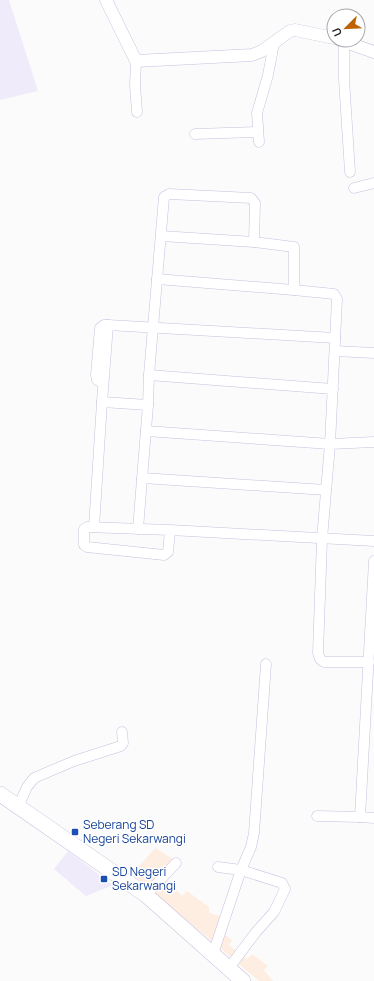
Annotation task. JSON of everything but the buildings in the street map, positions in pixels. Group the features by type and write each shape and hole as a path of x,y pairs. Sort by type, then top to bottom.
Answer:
{"main road":[{"path":"1,796 18,806 146,895 243,981"}],"street":[{"path":"106,0 136,61 135,85 137,112"},
{"path":"136,61 240,56 262,51 290,31 295,30 326,37"},
{"path":"195,134 258,137 257,113 268,75 274,43"},
{"path":"340,48 344,80 350,172"},
{"path":"362,48 374,52"},
{"path":"354,188 374,183"},
{"path":"138,529 148,405 148,375 164,197 167,195 252,198 255,204 254,242"},
{"path":"161,236 254,242 294,248 294,290"},
{"path":"157,280 334,294 337,299 330,444 322,538 318,653 320,659 324,662 369,662"},
{"path":"94,527 103,383 97,380 96,375 100,328 104,325 108,325 335,338"},
{"path":"335,351 374,353"},
{"path":"148,375 333,389"},
{"path":"102,402 148,405"},
{"path":"146,431 330,444 374,442"},
{"path":"142,478 326,490"},
{"path":"170,530 168,552 164,554 87,547 84,545 84,529 87,527 170,530 374,541"},
{"path":"360,817 374,561"},
{"path":"213,954 241,870 251,847 254,833 266,664"},
{"path":"18,806 27,787 34,778 74,761 121,746 123,743 122,732"},
{"path":"317,816 374,818"},
{"path":"146,895 176,862"},
{"path":"218,867 241,870 276,880 284,885 285,889 274,912 256,932 229,968"}],"shaded area":[{"path":"0,0 9,0 38,91 0,100"},
{"path":"155,848 176,861 162,875 182,896 187,891 209,907 209,913 223,917 220,930 232,940 229,945 247,959 252,954 268,966 264,970 273,981 259,981 132,874"},
{"path":"68,851 113,885 86,896 54,869"}],"place":[{"name":"Seberang SD Negeri Sekarwangi","path":"75,832"},
{"name":"SD Negeri Sekarwangi","path":"104,879"}]}
